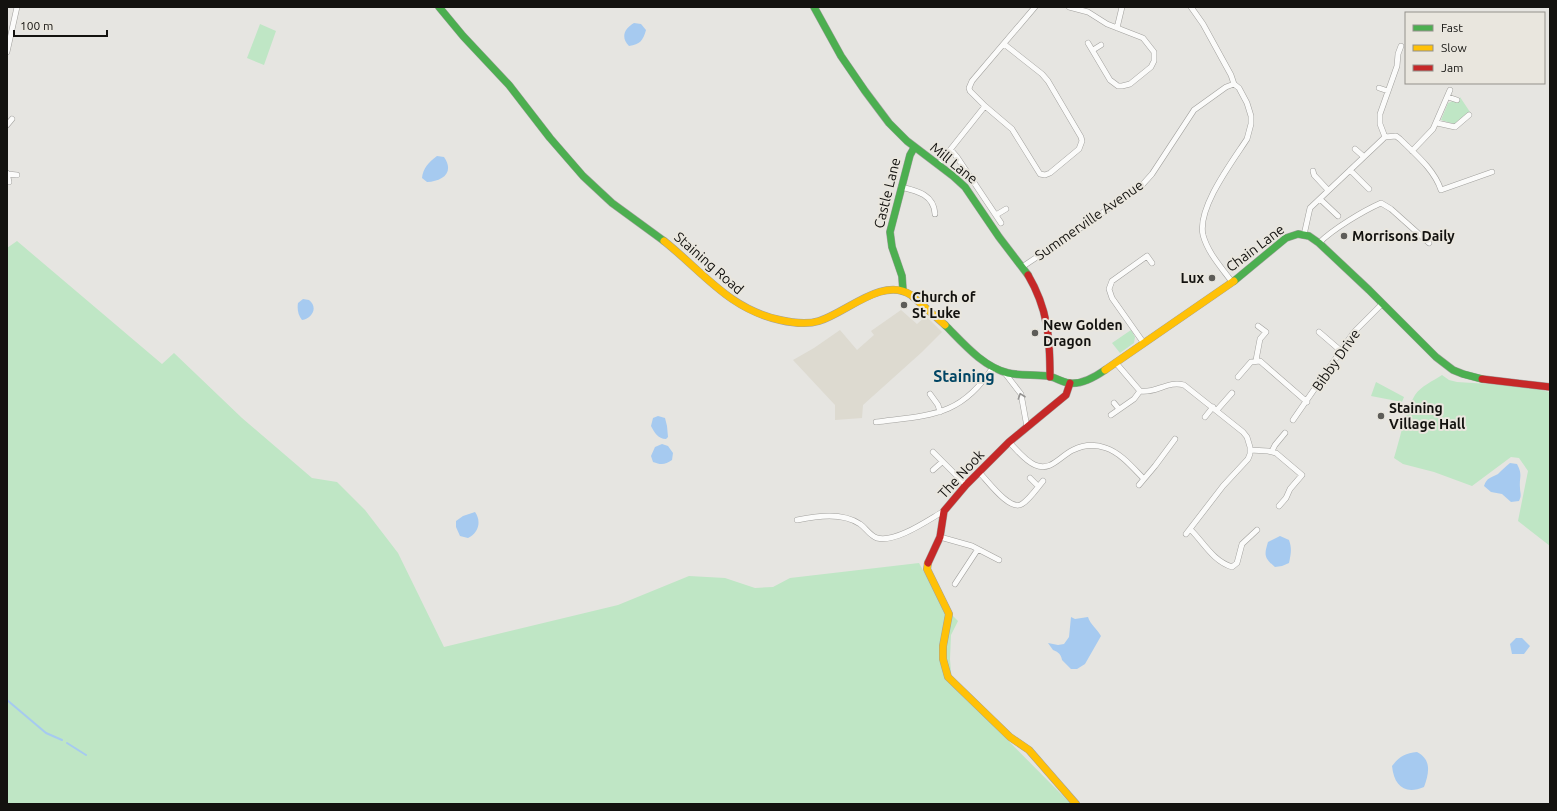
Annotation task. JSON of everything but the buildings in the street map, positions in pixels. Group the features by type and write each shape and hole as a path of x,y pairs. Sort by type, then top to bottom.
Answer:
{"street":[{"path":"7,52 8,39 17,7"},
{"name":"Staining Road","path":"439,7 464,37 506,81 550,138 596,189 667,243 721,293 738,305 754,313 777,320 790,323 809,323 818,322 840,314 874,294 892,290 903,291"},
{"name":"Mill Lane","path":"814,7 832,42 855,78 893,128 914,148 959,181 973,196 996,234 1022,267 1037,290 1047,319 1050,334 1050,377"},
{"path":"1004,44 1042,74 1048,81 1081,137 1082,145 1079,149 1050,173 1045,175 1040,174 1012,129 970,92 970,85 1004,44 1035,7"},
{"path":"1069,7 1088,12 1117,28 1140,36 1146,40 1154,55 1154,61 1151,67 1130,84 1126,86 1118,86 1110,80 1088,43"},
{"path":"1117,28 1122,7"},
{"path":"1191,7 1203,24 1231,75 1234,84 1239,88 1249,108 1250,131 1247,139 1208,201 1203,215 1202,228 1208,248 1232,282"},
{"path":"1093,50 1101,45"},
{"path":"1385,137 1380,119 1397,66 1398,54 1401,46"},
{"name":"Summerville Avenue","path":"1022,267 1142,184 1152,174 1194,110 1226,87 1234,84"},
{"path":"1379,88 1388,91"},
{"path":"1412,151 1428,136 1437,123 1450,90"},
{"path":"1448,97 1457,100"},
{"path":"938,165 985,106"},
{"path":"1437,123 1455,127 1469,115"},
{"path":"7,125 12,119"},
{"path":"1304,235 1310,208 1363,156 1385,137 1396,136 1400,139 1435,176 1441,190"},
{"name":"Castle Lane","path":"903,291 903,281 890,238 890,226 910,155 914,148"},
{"path":"1355,149 1363,156"},
{"path":"950,150 957,156 1001,223"},
{"path":"1350,170 1369,189"},
{"path":"1313,171 1314,175 1328,190"},
{"path":"1435,192 1492,172"},
{"path":"8,182 8,174 16,175"},
{"path":"901,187 918,191 926,195 934,205 935,214"},
{"path":"1320,199 1338,216"},
{"path":"1319,243 1327,236 1381,203 1397,214 1429,243"},
{"path":"996,215 1006,209"},
{"name":"Chain Lane","path":"1070,383 1083,382 1090,379 1116,363 1232,282 1286,238 1294,234 1304,235 1319,243 1382,303 1402,326 1441,362 1456,371 1469,375 1526,382 1550,387"},
{"path":"1144,342 1112,298 1109,289 1112,281 1147,256 1152,263"},
{"path":"903,291 922,303 966,347 993,366 1004,371 1050,377 1070,383"},
{"name":"Bibby Drive","path":"1293,420 1362,323 1382,303"},
{"path":"1256,360 1260,339 1266,332 1258,326"},
{"path":"1319,332 1341,351"},
{"path":"1238,377 1249,364 1256,360 1262,362 1306,402"},
{"path":"1116,363 1140,391 1149,391 1169,384 1179,383 1189,387 1243,432 1247,438 1250,450 1246,463 1223,486 1191,530 1186,534"},
{"path":"876,422 940,412 956,406 968,398 983,382 993,366"},
{"path":"1004,371 1021,394 1027,427"},
{"name":"The Nook","path":"1070,383 1069,390 1066,395 1010,442 966,485 944,511 940,537 929,559 927,569 949,614 942,646 943,659 948,677 1010,737 1029,750 1076,804"},
{"path":"1111,415 1134,399 1140,391"},
{"path":"1205,417 1232,393"},
{"path":"930,394 938,405 940,412"},
{"path":"1114,403 1118,409"},
{"path":"1272,451 1285,433"},
{"path":"1139,485 1175,440"},
{"path":"1010,442 1028,460 1035,465 1041,466 1055,464 1066,454 1078,448 1090,445 1102,447 1116,453 1144,478"},
{"path":"1250,450 1272,451 1279,455 1302,475 1290,489 1286,498 1279,506"},
{"path":"933,452 966,485"},
{"path":"933,470 942,462"},
{"path":"979,472 1008,503 1015,506 1021,505 1043,481"},
{"path":"1030,478 1038,486"},
{"path":"797,520 822,516 845,518 857,522 873,536 883,538 908,532 944,511"},
{"path":"1191,530 1218,560 1225,565 1232,567 1237,563 1242,544 1257,530"},
{"path":"940,537 967,544 999,560"},
{"path":"955,584 978,549"}],"shaded area":[{"path":"901,310 917,324 926,316 942,332 863,405 862,418 835,420 835,405 793,360 840,330 857,350 874,335 871,331"}],"green space":[{"path":"260,24 276,31 264,65 247,58"},
{"path":"1460,97 1470,112 1454,124 1441,120 1448,103 1453,101 1458,103"},
{"path":"17,241 162,364 174,353 242,418 312,478 337,482 365,510 398,553 444,647 618,605 689,576 725,578 755,588 773,587 790,578 919,563 942,605 958,621 951,635 950,659 952,684 1071,804 7,804 7,248"},
{"path":"1131,330 1135,337 1134,343 1120,353 1112,343"},
{"path":"1442,375 1449,380 1457,382 1521,386 1550,392 1550,546 1518,521 1528,471 1519,458 1511,457 1472,486 1434,472 1403,464 1394,458 1411,402 1415,395 1424,386"},
{"path":"1376,382 1404,397 1402,402 1371,396"}],"water":[{"path":"634,23 641,24 646,30 644,37 640,41 629,46 626,43 624,36 628,27"},
{"path":"437,156 444,157 448,168 447,172 438,180 427,182 422,178 425,168"},
{"path":"303,299 309,300 314,309 309,317 302,320 298,310 298,303"},
{"path":"658,416 665,418 668,437 666,439 663,439 655,433 651,426 653,418"},
{"path":"662,444 668,446 673,453 672,460 667,463 658,464 653,462 651,456 655,447"},
{"path":"1510,463 1517,464 1520,471 1521,496 1519,501 1511,502 1502,494 1491,492 1484,486 1488,479 1498,474"},
{"path":"475,512 478,520 478,527 468,538 460,536 456,527 456,521 463,516"},
{"path":"1280,536 1289,540 1291,548 1290,557 1289,563 1275,567 1267,559 1266,550 1268,542"},
{"path":"1071,617 1075,619 1088,617 1101,636 1085,664 1077,669 1071,669 1048,643 1058,645 1064,644 1069,637"},
{"path":"1516,638 1522,638 1530,646 1524,654 1512,654 1510,644"},
{"path":"1417,752 1422,755 1427,763 1428,772 1426,782 1424,787 1411,790 1406,789 1398,784 1393,773 1392,766 1403,756 1409,753"}],"waterway":[{"path":"7,700 46,733 62,740"},
{"path":"67,743 86,755"}],"traffic: fast":[{"path":"439,7 463,36 509,85 550,138 583,176 612,203 664,241"},
{"path":"814,7 841,56 889,123 907,141 965,187 999,237 1028,275"},
{"path":"903,291 902,276 892,247 890,232 910,155 914,148"},
{"path":"1234,281 1286,238 1298,234 1309,236 1319,243 1369,290 1436,357 1453,370 1482,379"},
{"path":"945,325 974,354 990,366 1008,373 1048,376 1066,382 1079,383 1088,380 1105,370"}],"traffic: slow":[{"path":"664,241 704,277 731,298 762,315 795,323 814,322 830,317 877,293 889,290 900,290 911,295 945,325"},
{"path":"1105,370 1234,281"},
{"path":"928,563 927,569 949,614 943,646 943,659 948,677 1010,737 1029,750 1076,804"}],"traffic: jam":[{"path":"1028,275 1035,288 1044,312 1048,337 1050,377"},
{"path":"1482,379 1550,387"},
{"path":"928,563 940,537 944,511 966,485 1009,442 1066,395 1070,383"}],"place":[{"name":"Morrisons Daily","path":"1344,236"},
{"name":"Lux","path":"1212,278"},
{"name":"Church of St Luke","path":"904,305"},
{"name":"New Golden Dragon","path":"1035,333"},
{"name":"Staining Village Hall","path":"1381,416"}],"district":[{"name":"Staining","path":"964,376"}]}
